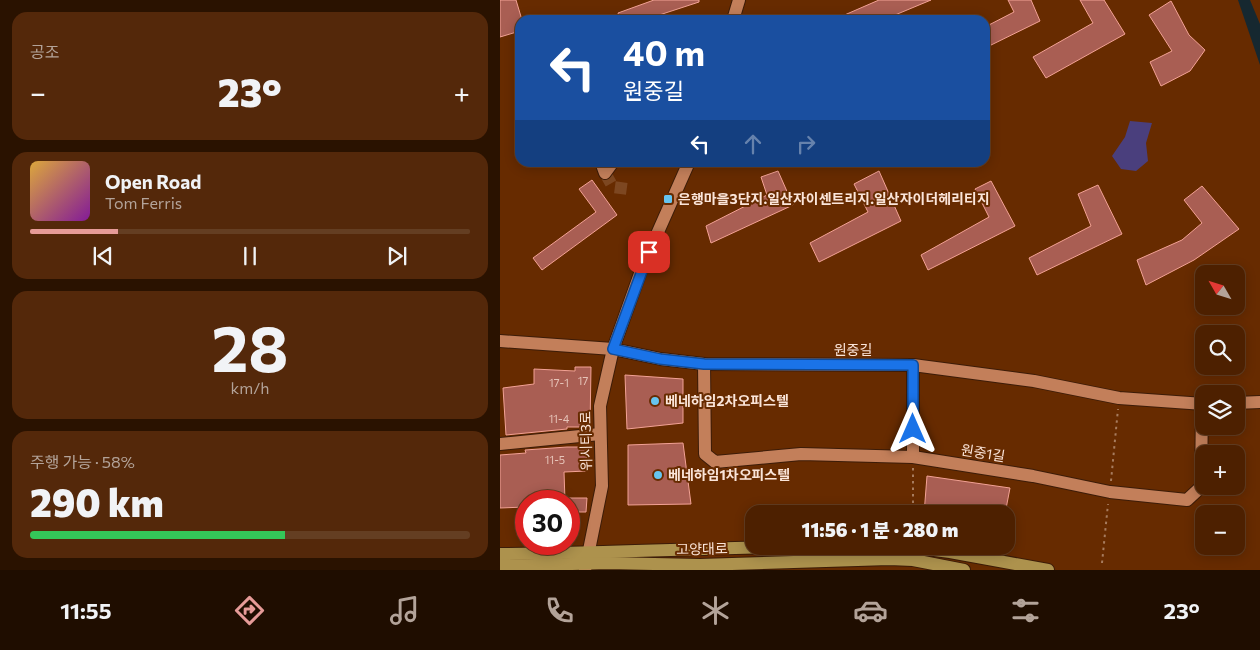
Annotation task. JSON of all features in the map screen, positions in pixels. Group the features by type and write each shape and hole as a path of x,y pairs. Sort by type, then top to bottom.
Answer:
{"main road":[{"name":"고양대로","path":"500,566 586,562 691,548 745,547"},
{"name":"고양대로","path":"500,554 586,562 700,565 913,560 964,570"},
{"path":"966,555 1048,570"}],"street":[{"path":"736,15 740,0"},
{"path":"603,167 605,173 609,167"},
{"name":"위시티3로","path":"586,562 602,486 600,406 613,349 642,268 688,167"},
{"name":"원중길","path":"500,341 613,349 660,359 704,364 913,365 1034,381 1119,398 1195,403"},
{"name":"원중1길","path":"704,364 705,454 715,462 802,454 913,462 1033,476 1110,492 1187,500 1201,487 1202,435"},
{"path":"913,365 913,462"},
{"path":"1245,403 1258,402"},
{"path":"500,444 600,434"}],"path":[{"path":"1110,484 1118,406"},
{"path":"913,462 913,505"},
{"path":"1102,563 1109,501"}],"shaded area":[{"path":"1130,121 1152,123 1146,143 1148,161 1136,171 1121,169 1112,156 1125,137"}],"water":[{"path":"1238,0 1250,0 1260,24 1260,65"}],"building":[{"path":"500,0 516,0 520,15 515,15 515,32 500,37"},
{"path":"654,0 699,0 699,2 659,15 619,15 618,13"},
{"path":"879,0 931,0 895,15 844,15"},
{"path":"1008,0 1031,0 1040,21 990,46 990,24 1014,12"},
{"path":"1080,0 1104,0 1125,34 1046,78 1033,57 1093,23"},
{"path":"1171,1 1189,35 1205,50 1190,71 1161,86 1150,62 1172,51 1149,15"},
{"path":"778,171 793,205 711,243 706,226 767,195 761,177"},
{"path":"879,171 901,221 819,262 810,243 868,212 854,184"},
{"path":"592,180 617,215 542,270 533,258 596,212 579,189"},
{"path":"991,181 1015,226 928,270 921,255 989,217 975,189"},
{"path":"1098,185 1122,234 1037,275 1029,258 1091,226 1078,194"},
{"path":"1202,186 1239,229 1194,260 1146,285 1137,260 1182,240 1202,223 1184,200"},
{"path":"575,367 591,367 590,427 567,427 567,429 506,435 503,388 534,384 534,369 575,371"},
{"name":"베네하임2차오피스텔","path":"625,375 683,379 683,423 627,429"},
{"name":"베네하임1차오피스텔","path":"683,443 691,504 628,505 628,445"},
{"path":"586,447 587,471 564,472 565,490 515,490 515,507 500,508 500,455 526,453 525,450"},
{"path":"927,476 1010,488 1007,505 925,505"},
{"path":"580,498 587,498 586,512 580,512"}],"tunnel":[{"path":"605,173 613,187 628,189"}],"place":[{"name":"은행마을3단지.일산자이센트리지.일산자이더헤리티지","path":"668,199"},
{"name":"베네하임2차오피스텔","path":"655,401"},
{"name":"베네하임1차오피스텔","path":"658,475"}],"route":[{"path":"649,252 613,349 660,359 704,364 913,365 913,429"}]}
